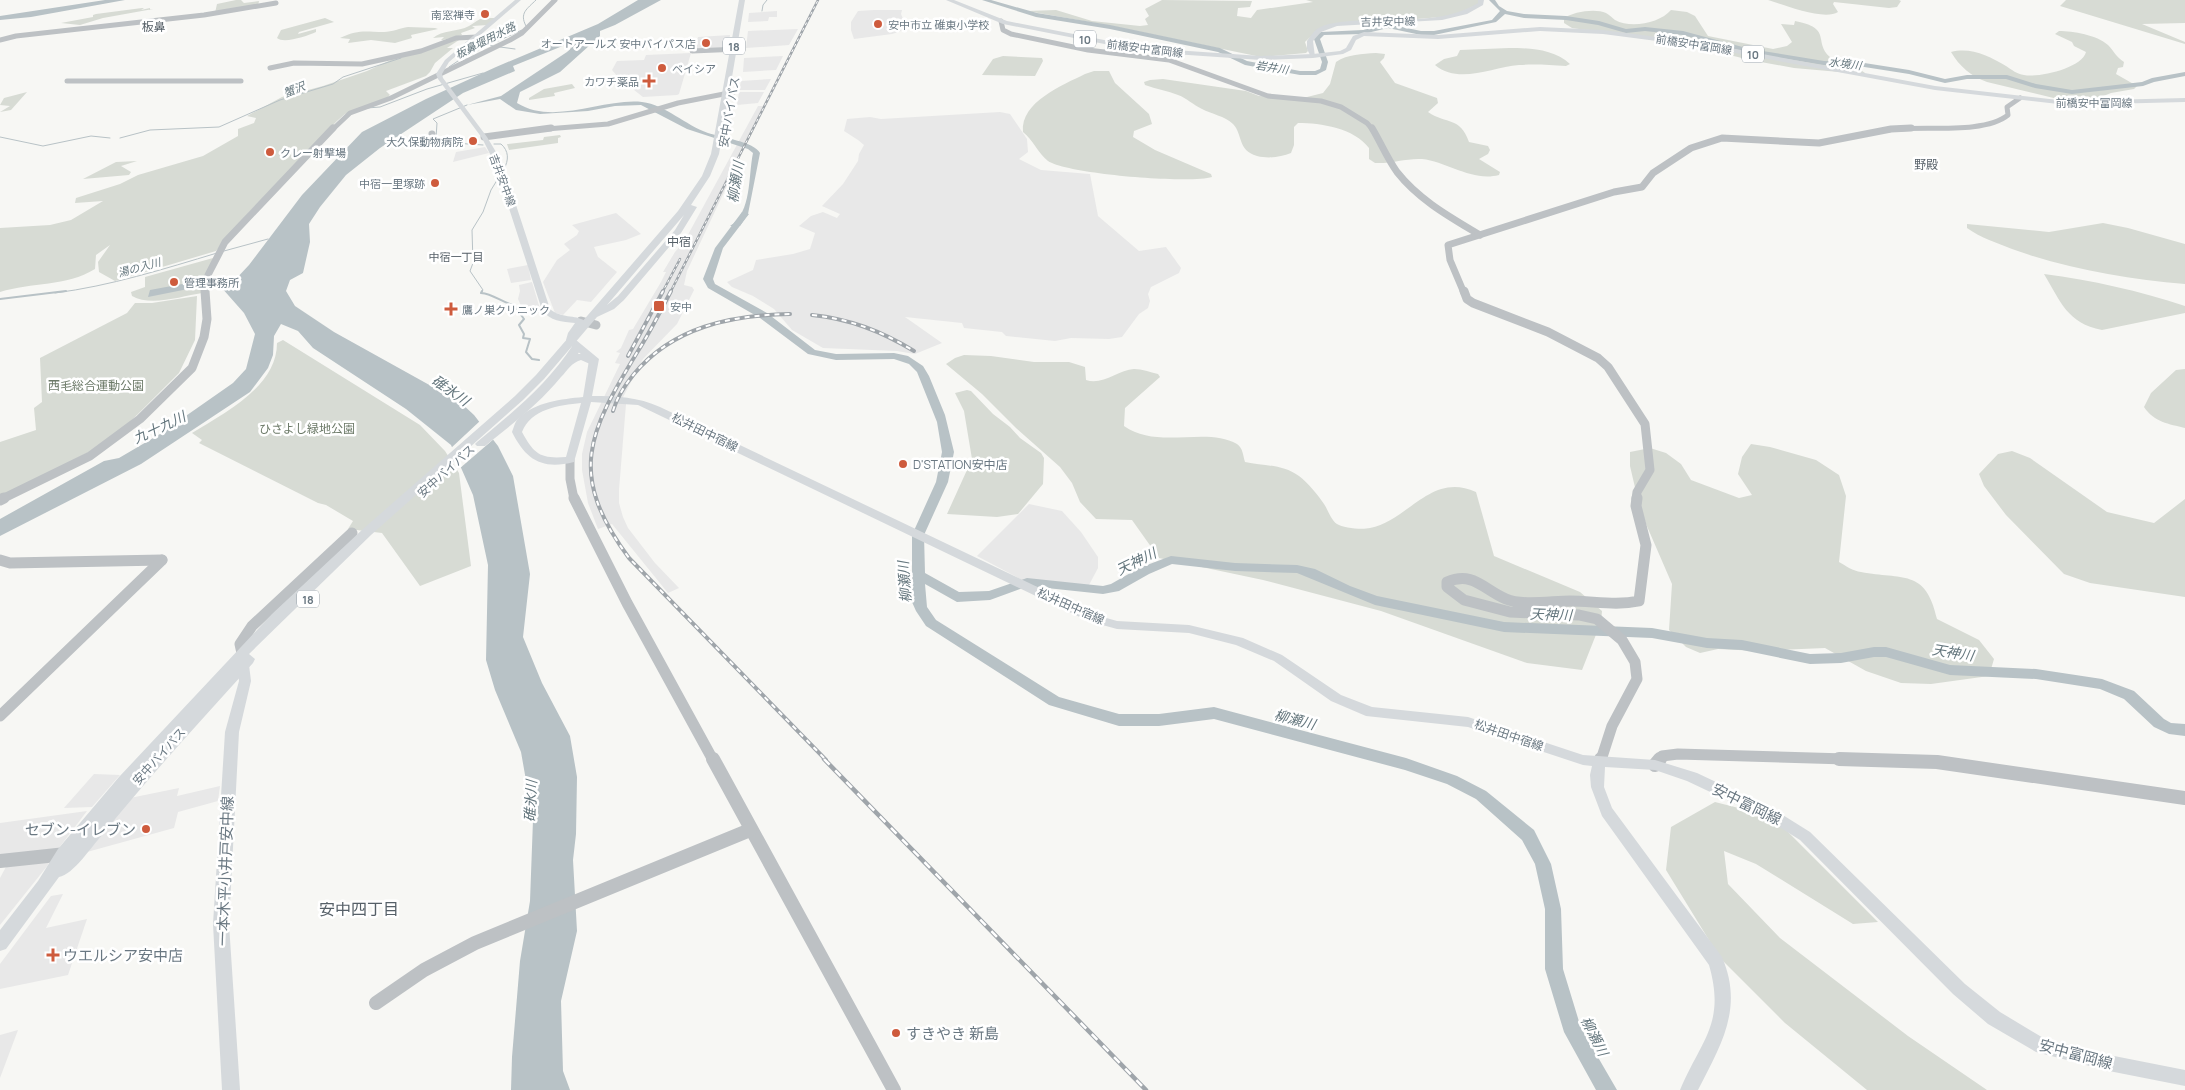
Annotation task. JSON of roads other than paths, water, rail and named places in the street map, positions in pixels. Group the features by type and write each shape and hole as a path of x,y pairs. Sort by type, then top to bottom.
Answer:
{"main road":[{"path":"440,78 447,61 518,0"},
{"name":"安中バイパス","path":"737,49 742,0"},
{"name":"安中バイパス","path":"375,531 498,421 544,377 696,203 716,167 737,49 748,0"},
{"name":"前橋安中富岡線","path":"948,0 1001,21 1129,47 1237,57 1314,56 1346,52 1352,40 1364,34 1451,36 1540,29 1594,32 1680,41 1850,71 1918,86 2020,98 2076,104 2185,100"},
{"name":"吉井安中線","path":"1314,56 1310,45 1312,37 1323,28 1348,22 1412,21 1447,17 1475,10 1481,4 1481,0"},
{"name":"吉井安中線","path":"440,78 494,152 546,310 557,318 579,320"},
{"name":"安中バイパス","path":"635,272 696,192 710,168 722,138"},
{"path":"570,460 585,408 594,362 590,355 566,340 565,334 608,291 696,192"},
{"path":"579,320 611,307 627,292 686,222 696,203"},
{"path":"608,291 627,292"},
{"path":"498,421 532,400 569,360 573,346"},
{"path":"498,421 551,355 573,346"},
{"path":"569,360 582,356 594,362"},
{"name":"松井田中宿線","path":"570,460 546,462 537,460 518,435 516,429 522,420 540,408 557,404 604,400 626,400 640,403 709,433 1079,612 1109,623 1182,628 1239,641 1278,658 1336,698 1371,712 1468,722 1568,756 1600,762"},
{"name":"安中バイパス","path":"0,943 70,854 136,782 242,658 287,619 413,491 498,421"},
{"name":"一本木平小井戸安中線","path":"231,1090 223,968 223,866 232,732 245,681 242,658"},
{"path":"1600,762 1596,779 1599,797 1607,812 1716,962 1722,978 1725,996 1720,1029 1689,1090"},
{"name":"安中富岡線","path":"1600,762 1655,765 1692,778 1768,813 1805,836 1959,989 1980,1008 2009,1029 2030,1041 2055,1050 2185,1078"}],"street":[{"path":"0,500 104,448 140,421 185,376 192,368 204,337 207,319 205,293 208,275 219,253 238,226 344,117 440,78 518,36 554,0"},
{"path":"0,40 16,36 204,15 276,3"},
{"path":"1001,21 1003,30 1011,34 1088,50 1169,60 1268,96 1321,101 1341,107 1367,123 1399,174 1428,203 1480,235"},
{"path":"270,68 294,63 368,63 421,51 456,38 477,37"},
{"path":"692,52 737,49"},
{"path":"67,81 241,81"},
{"path":"484,137 528,130 608,124 664,107 730,92"},
{"path":"1600,762 1612,726 1637,679 1635,662 1622,640 1596,619 1579,615 1510,612 1464,600 1447,587 1446,582 1460,577 1468,578 1507,600 1520,602 1572,601 1626,604 1639,601 1646,545 1636,506 1637,492 1650,470 1645,424 1613,374 1598,358 1548,332 1501,315 1467,298 1450,260 1448,245 1614,192 1642,187 1653,173 1699,144 1708,141 1736,137 1819,144 1891,129 1977,126 2002,120 2008,115 2007,107 2020,98"},
{"path":"432,134 434,145"},
{"path":"579,320 596,325"},
{"path":"570,460 570,479 574,500 627,604 894,1090"},
{"path":"242,658 240,644 252,626 352,533"},
{"path":"0,560 10,563 162,560 0,716"},
{"path":"1655,765 1662,756 1678,754 1937,762 2185,798"},
{"path":"376,1002 448,956 750,830"},
{"path":"0,861 70,854"}],"water":[{"name":"碓氷川","path":"638,0 661,0 600,31 600,36 560,72 520,92 517,103 531,109 563,112 611,104 642,102 659,107 708,133 737,140 757,149 760,153 748,214 740,226 730,226 737,220 746,203 753,153 748,149 687,129 641,105 615,106 588,111 540,114 516,110 500,99 467,105 501,96 567,52 580,39 513,66 515,71 463,93 380,148 346,175 309,224 310,242 303,273 290,280 286,291 295,306 334,332 460,402 474,415 498,446 513,476 530,574 523,637 542,683 570,736 577,777 576,834 573,860 577,931 561,1001 563,1071 570,1090 511,1090 520,961 530,901 533,820 521,752 495,690 486,660 488,565 473,495 451,445 406,409 313,348 298,331 281,324 274,336 273,355 268,368 250,392 141,464 0,536 0,519 104,461 119,458 160,434 233,383 246,369 255,334 244,313 221,287 234,281 249,265 302,195 362,132 426,99 598,24"},
{"path":"193,282 193,288 148,297 150,290"}],"waterway":[{"path":"0,18 31,15 122,0"},
{"name":"板鼻堰用水路","path":"526,26 523,18 524,14 536,0"},
{"path":"762,11 763,5 767,0"},
{"name":"岩井川","path":"985,0 1036,15 1110,27 1220,50 1245,63 1300,73 1316,73 1323,70 1325,62 1317,39 1323,33 1363,32 1388,26 1421,33 1434,33 1494,21 1499,17 1500,13 1505,12"},
{"name":"岩井川","path":"1492,0 1497,7 1505,12"},
{"name":"水境川","path":"1505,12 1524,16 1566,18 1599,23 1626,31 1645,29 1683,33 1750,51 1824,63 1858,64 1909,72 1945,81 1967,77 2007,77 2035,86 2072,92 2143,84 2152,80 2185,74"},
{"name":"板鼻堰用水路","path":"488,45 522,30"},
{"name":"板鼻堰用水路","path":"474,43 488,45"},
{"name":"板鼻堰用水路","path":"449,67 467,55 488,45"},
{"name":"板鼻堰用水路","path":"488,45 493,46"},
{"name":"蟹沢","path":"500,47 515,49"},
{"name":"蟹沢","path":"120,138 150,130 219,127 280,100 333,84 343,77 401,58"},
{"path":"367,108 380,107 427,89 483,73"},
{"path":"450,142 436,138 437,123 433,119 467,105"},
{"name":"蟹沢","path":"0,137 43,146 91,136 110,138"},
{"path":"454,143 483,145"},
{"path":"494,144 501,144 507,153 507,162 504,169"},
{"path":"481,293 483,290 470,271 473,263 472,230 483,212 491,190 499,177"},
{"name":"柳瀬川","path":"745,214 719,248 708,279 711,286 763,316 811,352 836,357 883,355 904,358 913,362 924,376 942,422 948,452 942,482 920,529 917,541 919,602 922,611 931,623 1054,701 1119,720 1159,720 1214,713 1406,764 1452,780 1481,795 1528,835 1543,864 1553,909 1554,969 1573,1032 1607,1090"},
{"name":"湯の入川","path":"224,251 268,239"},
{"name":"湯の入川","path":"55,293 157,271 217,253"},
{"name":"湯の入川","path":"0,299 66,291"},
{"path":"481,293 514,305 524,319 519,325 524,334 523,338 530,339 526,352 532,359 539,360"},
{"name":"天神川","path":"919,575 957,597 990,595 1027,582 1103,590 1114,588 1144,571 1171,560 1235,567 1297,569 1310,572 1345,589 1375,600 1504,627 1652,633 1707,643 1742,645 1810,659 1841,658 1874,652 1886,652 1950,670 2036,674 2102,684 2129,695 2159,723 2169,728 2185,730"}],"railway":[{"path":"670,293 818,0"},
{"path":"662,293 680,259"},
{"path":"628,356 663,291"},
{"path":"671,291 607,406 597,430 592,454 591,477 597,502 610,528 629,558 826,760"},
{"path":"613,411 627,382 649,358 685,335 725,321 746,317 790,314"},
{"path":"812,315 865,327 914,351"},
{"path":"824,759 1146,1090"}],"place":[{"name":"南窓禅寺","path":"485,14"},
{"name":"安中市立 碓東小学校","path":"878,24"},
{"name":"オートアールズ 安中バイパス店","path":"706,43"},
{"name":"ベイシア","path":"662,68"},
{"name":"カワチ薬品","path":"649,81"},
{"name":"大久保動物病院","path":"473,141"},
{"name":"クレー射撃場","path":"270,152"},
{"name":"中宿一里塚跡","path":"435,183"},
{"name":"管理事務所","path":"174,282"},
{"name":"安中","path":"659,306"},
{"name":"鷹ノ巣クリニック","path":"451,309"},
{"name":"D'STATION安中店","path":"903,464"},
{"name":"セブン-イレブン","path":"146,829"},
{"name":"ウエルシア安中店","path":"53,955"},
{"name":"すきやき 新島","path":"896,1033"}],"district":[{"name":"板鼻","path":"154,26"},
{"name":"野殿","path":"1926,164"},
{"name":"中宿","path":"679,241"},
{"name":"中宿一丁目","path":"456,256"},
{"name":"安中四丁目","path":"359,909"}],"park label":[{"name":"西毛総合運動公園","path":"96,385"},
{"name":"ひさよし緑地公園","path":"307,428"}],"water label":[{"name":"九十九川","path":"159,427"}]}
